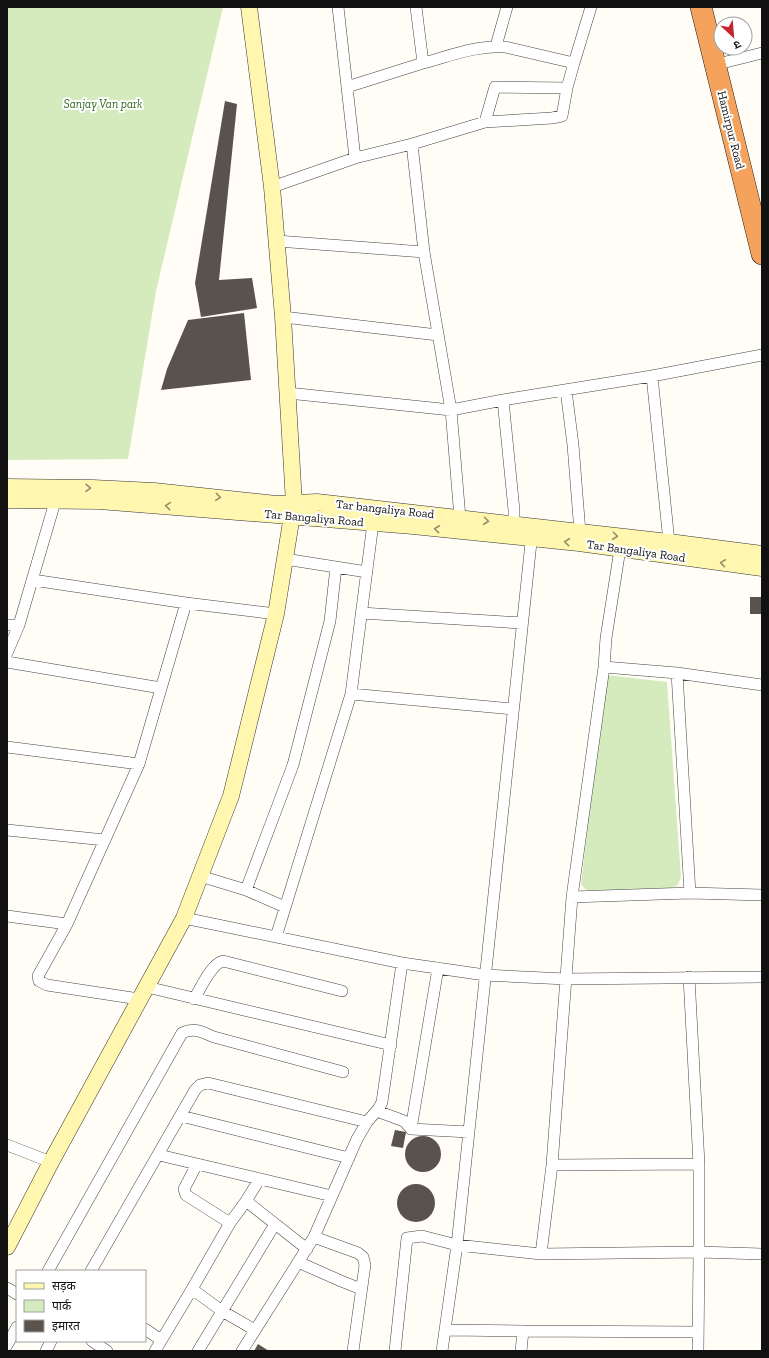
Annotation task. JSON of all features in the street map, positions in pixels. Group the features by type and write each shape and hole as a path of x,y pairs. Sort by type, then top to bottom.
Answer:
{"highway":[{"name":"Hamirpur Road","path":"701,7 762,254"},
{"path":"724,56 762,208"}],"street":[{"path":"7,1247 51,1162 184,918 231,796 276,614 293,510 288,393 272,187 249,7"},
{"path":"338,7 355,158"},
{"path":"416,7 423,63"},
{"path":"496,46 507,7"},
{"path":"272,187 355,158 412,144 485,122 552,118 562,116 567,88 591,7"},
{"path":"347,87 423,63 482,48 496,46 574,63"},
{"path":"485,122 495,87 567,88"},
{"path":"412,144 424,252 451,410 460,518"},
{"path":"277,241 424,252"},
{"path":"283,317 438,335"},
{"path":"288,393 451,410 502,400 652,376 762,355"},
{"path":"652,376 669,542"},
{"path":"566,390 573,446 580,532"},
{"path":"502,400 514,531"},
{"path":"7,487 57,494 19,625 7,653"},
{"name":"Tar Bangaliya Road","path":"7,500 57,494 99,501 293,510 373,523 514,531"},
{"name":"Tar bangaliya Road","path":"293,510 317,502 460,518 514,531 532,533 580,532 645,546 669,542 762,554"},
{"path":"276,937 351,694 373,523"},
{"path":"442,1351 457,1245 532,533"},
{"name":"Tar Bangaliya Road","path":"532,533 620,549 645,546 762,568"},
{"path":"541,1254 552,1165 572,897 604,667 606,638 620,549"},
{"path":"285,559 367,572"},
{"path":"246,890 292,765 330,621 336,567"},
{"path":"33,580 186,603 276,614"},
{"path":"186,603 139,764 67,924 38,976 40,981 47,985 194,999 391,1045"},
{"path":"361,613 522,622"},
{"path":"7,625 19,625"},
{"path":"7,662 161,688"},
{"path":"604,667 677,673 762,685"},
{"path":"677,673 690,893"},
{"path":"351,694 513,709"},
{"path":"7,747 139,764"},
{"path":"7,830 105,840"},
{"path":"200,876 246,890 285,907"},
{"path":"572,897 690,893 762,895"},
{"path":"7,916 67,924"},
{"path":"184,918 402,963 485,975 566,979 762,976"},
{"path":"194,999 218,962 223,961 342,991"},
{"path":"242,1351 314,1237 357,1139 367,1122 377,1111 382,1102 402,963"},
{"path":"411,1129 438,968"},
{"path":"689,977 699,1164 698,1351"},
{"path":"49,1270 182,1033 188,1030 194,1030 214,1037 343,1072"},
{"path":"92,1270 195,1090 200,1085 204,1083 367,1122"},
{"path":"377,1111 404,1121 411,1129 468,1132"},
{"path":"181,1116 348,1158"},
{"path":"7,1145 51,1162"},
{"path":"159,1155 259,1180 332,1196"},
{"path":"197,1164 184,1189 186,1195 230,1223"},
{"path":"552,1165 699,1164"},
{"path":"154,1351 230,1223 259,1180"},
{"path":"246,1201 307,1249"},
{"path":"198,1351 275,1224"},
{"path":"395,1351 407,1238 422,1236 457,1245 541,1254 699,1252 762,1254"},
{"path":"314,1237 358,1253 362,1257 365,1264 353,1351"},
{"path":"298,1262 341,1282 361,1289"},
{"path":"7,1288 16,1293"},
{"path":"192,1289 222,1311 255,1330"},
{"path":"7,1345 16,1329"},
{"path":"146,1330 161,1340"},
{"path":"445,1330 698,1332"},
{"path":"521,1351 523,1331"},
{"path":"46,1351 50,1342"},
{"path":"95,1344 107,1351"}],"green space":[{"name":"Sanjay Van park","path":"7,7 223,7 156,291 128,459 7,460"},
{"path":"606,675 667,682 681,878 677,886 671,888 590,891 585,889 581,884"}],"building":[{"path":"225,101 237,104 219,280 252,278 257,308 201,317 195,283"},
{"path":"244,313 251,380 161,390 167,369 188,320"},
{"path":"750,597 762,597 762,614 750,614"},
{"path":"395,1130 406,1132 403,1148 391,1146"},
{"path":"426,1136 436,1141 440,1147 440,1161 436,1167 430,1171 420,1172 410,1167 406,1161 405,1151 410,1141 416,1137"},
{"path":"416,1184 426,1187 432,1193 435,1203 432,1213 426,1219 416,1222 406,1219 400,1213 397,1203 400,1193 406,1187"},
{"path":"258,1344 269,1351 254,1351"}]}
